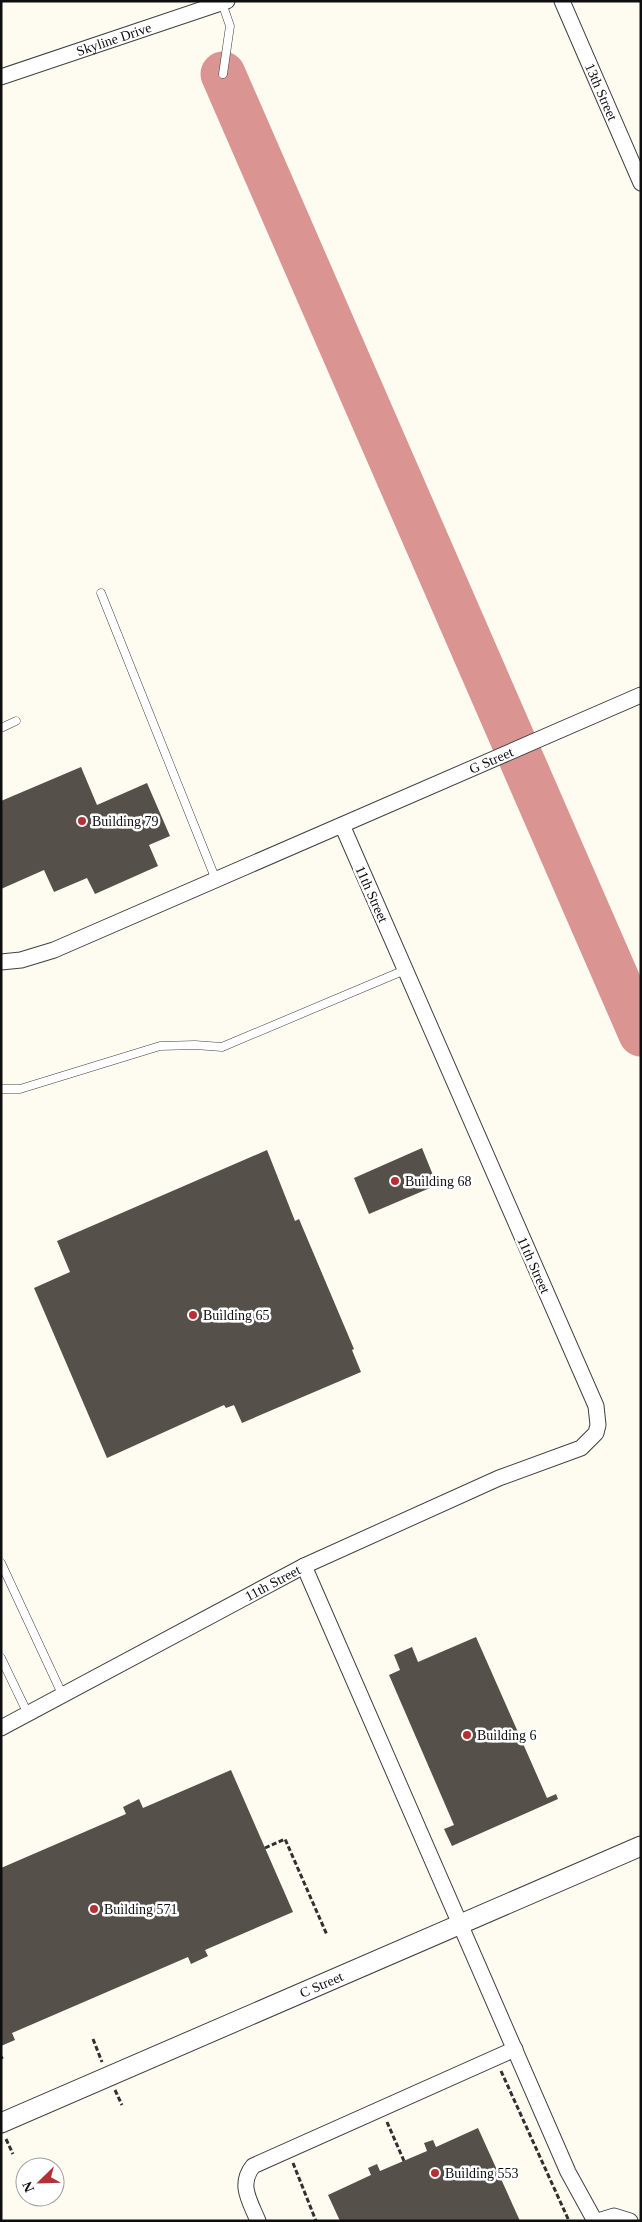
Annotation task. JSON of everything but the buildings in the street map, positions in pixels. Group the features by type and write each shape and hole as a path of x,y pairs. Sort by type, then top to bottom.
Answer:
{"street":[{"name":"13th Street","path":"562,1 641,183"},
{"name":"Skyline Drive","path":"1,77 225,2"},
{"name":"G Street","path":"342,825 641,695"},
{"path":"1,962 21,960 54,950 342,825"},
{"name":"11th Street","path":"1,1728 304,1566 490,1482 581,1448 592,1440 598,1425 598,1416 592,1397 342,825"},
{"path":"304,1566 573,2182 597,2221 614,2216 630,2221"},
{"name":"C Street","path":"3,2130 459,1924 641,1846"},
{"path":"258,2221 244,2187 246,2174 253,2166 515,2049"}],"lane":[{"path":"223,74 230,26 225,2"},
{"path":"101,593 216,880"},
{"path":"1,728 16,721"},
{"path":"1,1089 20,1089 160,1046 195,1045 222,1047 405,970"},
{"path":"1,1562 62,1696"},
{"path":"1,1658 28,1714"}],"path":[{"path":"265,1848 285,1839 327,1935"},
{"path":"492,2073 500,2069 569,2221"},
{"path":"378,2124 395,2116"},
{"path":"386,2120 404,2161"},
{"path":"3,2130 13,2154"},
{"path":"301,2159 293,2163 316,2221"}],"taxiway":[{"path":"223,74 641,1034"}],"place":[{"name":"Building 79","path":"82,821"},
{"name":"Building 68","path":"395,1181"},
{"name":"Building 65","path":"193,1315"},
{"name":"Building 6","path":"467,1735"},
{"name":"Building 571","path":"94,1909"},
{"name":"Building 553","path":"435,2173"}]}
